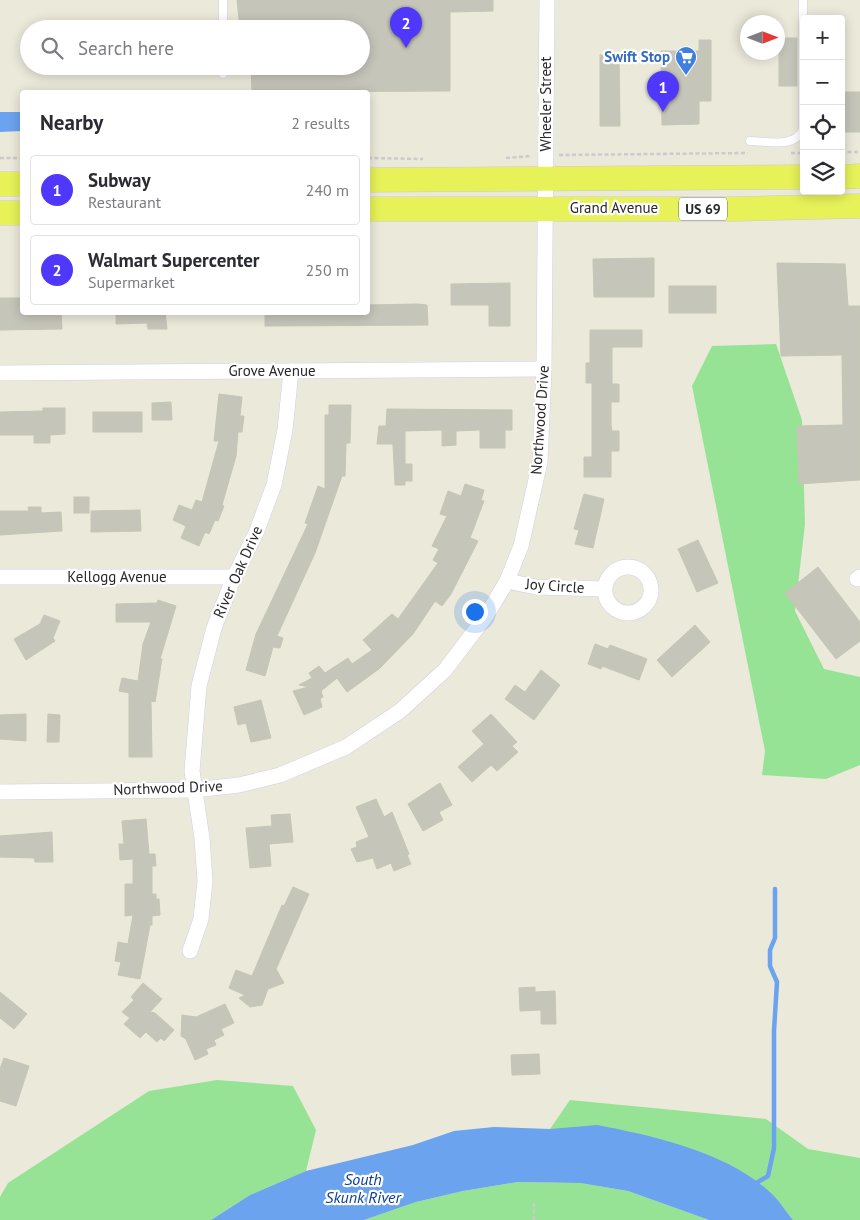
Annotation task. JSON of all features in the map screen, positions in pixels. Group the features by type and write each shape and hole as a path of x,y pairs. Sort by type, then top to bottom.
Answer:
{"main road":[{"path":"845,177 860,176"},
{"name":"Grand Avenue","path":"370,180 800,177"},
{"path":"0,184 20,184"},
{"name":"Grand Avenue","path":"370,209 735,209 860,206"},
{"path":"0,213 20,213"}],"street":[{"name":"Wheeler Street","path":"546,208 547,0"},
{"name":"Northwood Drive","path":"0,792 194,790 239,785 280,775 346,746 373,730 424,691 445,670 486,616 507,581 521,546 540,462 544,369 546,208"},
{"name":"Grove Avenue","path":"0,372 544,369"},
{"name":"River Oak Drive","path":"190,951 201,919 205,881 202,838 192,770 199,686 214,628 234,577 256,534 274,485 285,430 292,371"},
{"name":"Kellogg Avenue","path":"0,577 234,577"},
{"name":"Joy Circle","path":"507,581 536,588 604,589"}],"lane":[{"path":"223,0 223,20"},
{"path":"750,141 792,142 800,136 803,129 803,0"}],"path":[{"path":"845,152 860,152"},
{"path":"566,155 755,153"},
{"path":"784,153 800,153"},
{"path":"0,158 20,158"},
{"path":"534,1202 534,1220"}],"green space":[{"path":"776,344 802,420 805,524 795,611 824,669 860,677 860,765 826,779 762,775 765,751 692,386 712,346"},
{"path":"217,1080 293,1086 316,1130 306,1171 250,1195 211,1220 0,1220 0,1197 8,1183 149,1091"},
{"path":"570,1100 766,1119 808,1149 860,1158 860,1220 793,1220 773,1195 550,1129"},
{"path":"518,1182 580,1183 628,1191 709,1220 364,1220 416,1202 463,1191"}],"water":[{"path":"0,112 20,112 20,131 0,132"},
{"name":"South Skunk River","path":"597,1125 691,1148 736,1168 774,1196 793,1220 709,1220 628,1191 580,1183 518,1182 463,1191 416,1202 364,1220 211,1220 250,1195 306,1171 413,1145 454,1131 494,1127 550,1129"}],"building":[{"path":"237,0 493,0 493,11 450,12 450,91 252,90 251,75 370,75 370,20 239,20"},
{"path":"785,38 797,38 797,86 779,86 779,60 785,60"},
{"name":"Swift Stop","path":"699,40 711,40 711,101 699,101 699,124 662,125 661,51 699,51"},
{"name":"Swift Stop","path":"619,54 620,126 600,126 600,55"},
{"path":"845,92 860,92 860,132 845,132"},
{"path":"654,258 654,297 594,297 593,259"},
{"path":"777,263 845,264 848,306 860,306 860,480 799,484 797,426 843,425 842,355 781,356"},
{"path":"510,283 510,326 489,326 489,305 451,305 451,284"},
{"path":"669,286 716,286 716,313 669,313"},
{"path":"0,298 20,298 20,315 61,315 62,329 0,330"},
{"path":"370,305 427,305 428,325 265,326 265,315 370,315"},
{"path":"116,315 165,315 167,329 148,329 147,323 116,324"},
{"path":"590,330 642,330 642,347 612,347 612,384 619,384 619,402 611,402 611,425 612,431 619,431 619,451 611,451 611,477 584,477 584,457 592,457 592,383 586,383 586,363 590,363"},
{"path":"219,394 242,397 240,416 244,416 242,432 238,432 236,456 222,505 224,506 218,521 215,520 209,534 205,532 199,546 181,538 186,526 173,520 179,505 192,510 196,500 202,502 219,441 214,441"},
{"path":"171,402 172,420 152,420 152,403"},
{"path":"329,405 351,405 350,443 346,443 345,476 342,476 315,553 277,636 283,638 280,648 273,647 265,676 246,670 256,634 308,524 305,523 318,486 325,489 325,415 329,415"},
{"path":"43,408 65,408 65,434 50,435 50,443 34,443 34,435 0,435 0,412 43,411"},
{"path":"387,409 512,410 512,430 505,430 505,448 480,448 480,430 456,431 456,445 442,446 442,430 405,431 405,464 412,464 412,481 405,481 405,485 395,485 393,444 377,444 379,426 386,426"},
{"path":"93,412 142,412 142,432 93,432"},
{"path":"465,484 484,490 481,500 484,501 470,538 478,541 451,594 442,606 435,601 413,634 379,669 347,692 337,678 321,691 323,697 320,699 322,707 304,715 293,691 309,687 299,685 312,678 309,673 319,666 325,673 348,658 352,664 372,650 363,640 392,614 398,619 438,563 433,560 439,549 432,546 447,516 440,514 448,491 461,496"},
{"path":"584,494 604,499 593,548 575,544 579,530 574,529"},
{"path":"74,497 89,497 89,513 74,513"},
{"path":"28,507 41,507 41,513 61,512 62,531 0,535 0,511 29,511"},
{"path":"140,510 141,531 91,532 91,511"},
{"path":"698,540 718,583 697,592 678,549"},
{"path":"818,567 860,622 860,641 836,659 785,593"},
{"path":"158,600 176,606 160,659 162,659 155,702 151,701 152,757 129,757 129,693 119,691 122,678 138,681 143,644 151,622 116,622 116,604 157,603"},
{"path":"44,615 60,621 53,638 55,641 26,660 14,639 40,624"},
{"path":"695,625 710,642 672,677 657,660"},
{"path":"595,644 608,649 610,645 647,659 639,680 602,666 601,669 588,664"},
{"path":"541,670 560,685 534,720 505,699 515,685 525,692"},
{"path":"261,700 271,738 251,742 246,723 238,725 234,707"},
{"path":"26,714 26,741 0,739 0,715"},
{"path":"48,714 60,715 59,742 47,742"},
{"path":"491,714 517,742 512,746 518,752 497,771 491,765 472,782 458,767 484,744 472,731"},
{"path":"440,783 452,805 439,812 443,820 423,831 408,804"},
{"path":"376,799 384,817 392,812 409,854 407,855 411,864 394,871 391,863 377,869 373,858 357,862 351,849 357,847 356,842 369,837 356,807"},
{"path":"290,814 293,842 269,844 271,866 250,868 246,828 272,826 271,815"},
{"path":"146,819 149,854 155,854 156,866 152,866 152,894 156,894 156,899 159,899 160,915 152,916 152,925 150,925 140,979 118,975 121,962 115,961 118,942 128,944 133,915 125,916 125,884 133,884 133,859 120,860 119,844 124,844 122,821"},
{"path":"52,832 53,862 35,862 34,858 0,857 0,836"},
{"path":"293,887 309,894 276,969 284,983 268,989 262,1005 250,1007 239,998 245,995 229,988 236,970 252,976 282,905 284,906"},
{"path":"143,983 162,999 150,1012 155,1013 174,1030 164,1041 161,1038 157,1042 146,1032 140,1038 124,1024 130,1018 122,1012 134,1000 131,997"},
{"path":"535,987 535,992 555,991 556,1024 541,1024 541,1010 520,1011 519,988"},
{"path":"0,992 27,1014 14,1029 0,1018"},
{"path":"225,1004 234,1023 221,1029 224,1035 214,1040 216,1045 206,1049 208,1054 195,1060 186,1039 181,1036 182,1015 196,1017"},
{"path":"539,1054 540,1074 512,1075 511,1055"},
{"path":"4,1058 29,1066 16,1106 0,1101 0,1069"}],"waterway":[{"path":"753,1185 768,1176 774,1148 774,1031 777,982 770,966 770,950 775,938 775,889"}],"place":[{"name":"Walmart Supercenter","path":"406,48"},
{"name":"Swift Stop","path":"686,76"},
{"name":"Subway","path":"663,112"}]}
